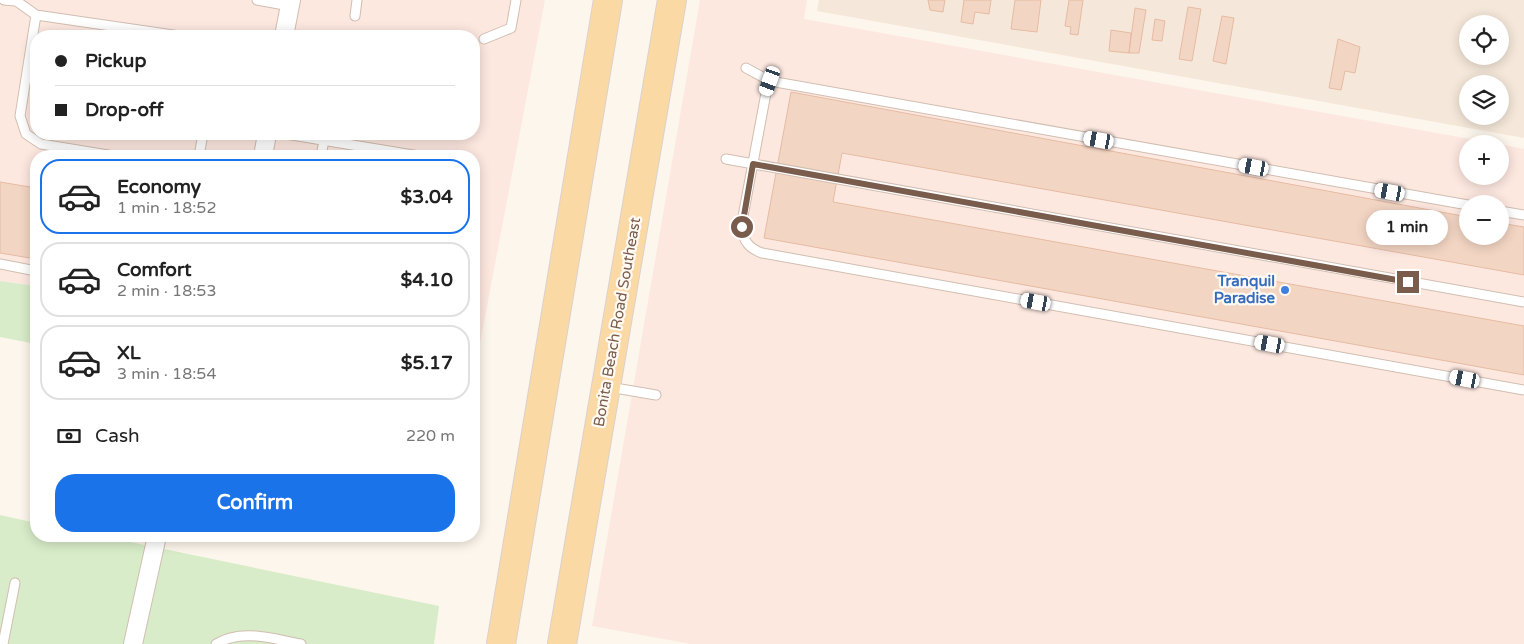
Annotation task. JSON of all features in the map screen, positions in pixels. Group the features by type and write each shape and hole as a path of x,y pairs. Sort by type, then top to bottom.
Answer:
{"main road":[{"path":"501,644 608,0"},
{"name":"Bonita Beach Road Southeast","path":"562,644 672,0"}],"street":[{"path":"285,30 290,3"},
{"path":"137,643 156,542"}],"lane":[{"path":"4,0 15,1 36,14 141,30"},
{"path":"256,0 290,3"},
{"path":"354,16 357,0"},
{"path":"484,39 511,28 516,0"},
{"path":"33,30 36,14"},
{"path":"30,52 20,116 26,134 30,137"},
{"path":"746,68 770,81 1459,203"},
{"path":"770,81 742,227 744,240 752,249 762,253 1524,390"},
{"path":"35,140 41,144 78,150"},
{"path":"322,150 324,140 383,150"},
{"path":"726,159 1524,302"},
{"path":"1509,212 1524,215"},
{"path":"0,264 30,270"},
{"path":"606,387 656,395"},
{"path":"3,644 15,583"},
{"path":"216,644 226,637 248,634 301,644"}],"shaded area":[{"path":"0,0 545,0 480,343 480,150 30,150 30,285 0,281"},
{"path":"700,0 807,0 804,19 1459,137 1459,185 1509,185 1509,146 1524,149 1524,644 691,644 592,626"},
{"path":"819,0 1524,0 1524,138 817,11"}],"green space":[{"path":"0,281 30,285 30,343 0,337"},
{"path":"0,515 30,522 30,542 130,542 439,606 434,644 0,644"}],"building":[{"path":"928,0 945,0 943,12 930,10"},
{"path":"964,0 991,0 989,14 975,12 973,24 961,22"},
{"path":"1015,0 1041,0 1037,32 1011,29"},
{"path":"1069,0 1083,0 1078,35 1070,34 1071,27 1065,26"},
{"path":"1188,7 1201,9 1192,61 1179,59"},
{"path":"1135,8 1146,10 1139,53 1129,53"},
{"path":"1222,16 1234,18 1226,64 1213,61"},
{"path":"1155,19 1165,21 1162,41 1152,40"},
{"path":"1111,30 1131,33 1129,53 1109,51"},
{"path":"1338,39 1360,47 1355,73 1345,71 1341,90 1329,88"},
{"path":"791,92 1459,215 1459,245 1509,245 1509,224 1524,227 1524,275 842,153 833,202 1524,326 1524,375 764,238"},
{"path":"0,182 30,187 30,258 0,253"}],"place":[{"name":"Tranquil Paradise","path":"1285,290"}],"route":[{"path":"742,227 753,164 1408,282"}]}
